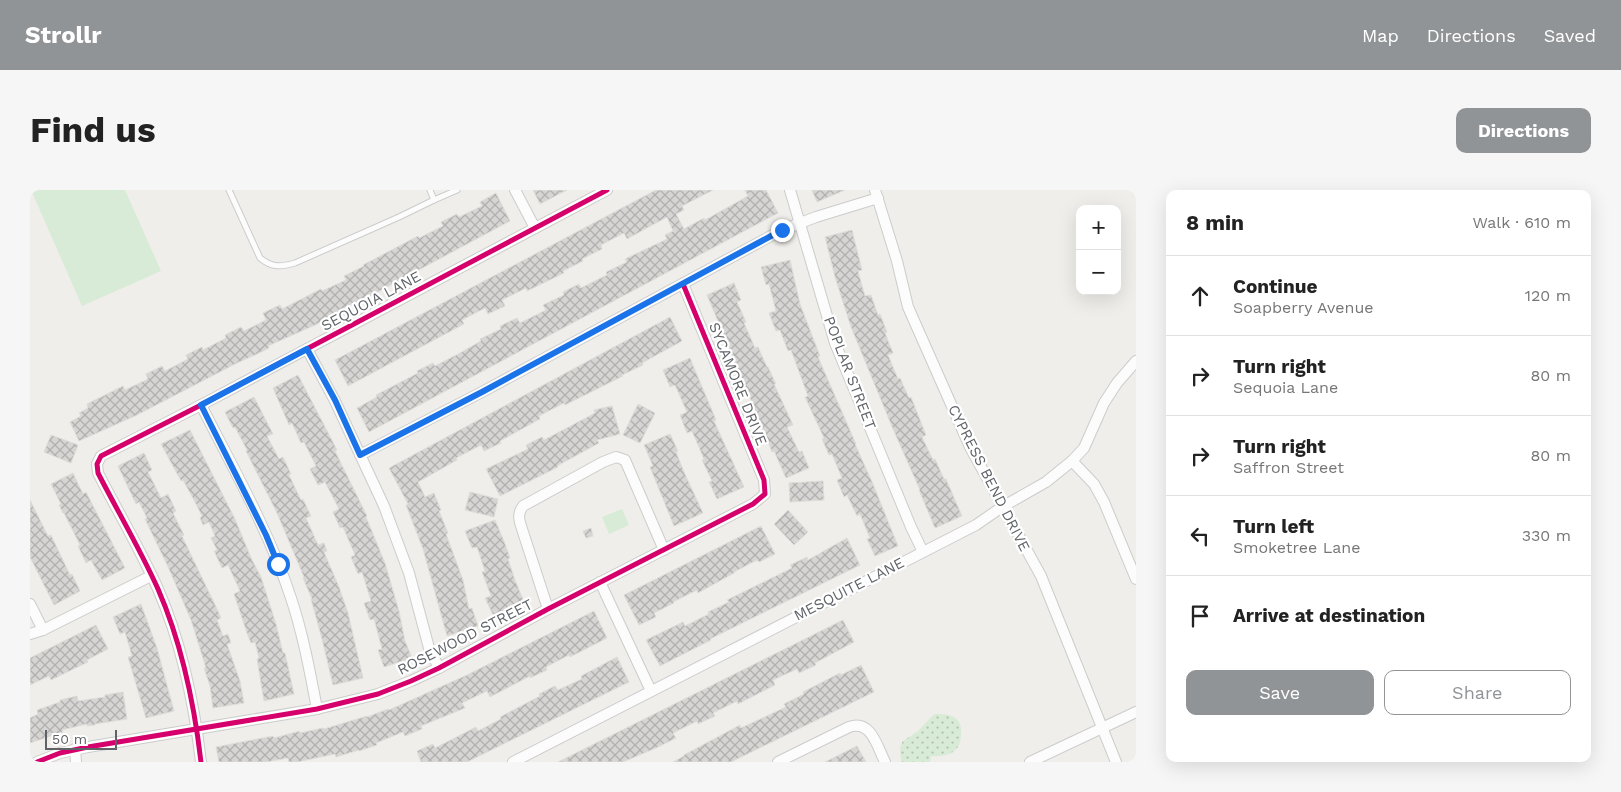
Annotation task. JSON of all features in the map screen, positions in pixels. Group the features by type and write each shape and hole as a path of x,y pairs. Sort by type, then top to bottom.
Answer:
{"street":[{"path":"515,190 535,228"},
{"name":"SEQUOIA LANE","path":"151,576 98,474 97,464 101,456 607,190"},
{"name":"POPLAR STREET","path":"790,190 835,343 923,552"},
{"path":"360,455 482,392 782,230 877,194"},
{"name":"CYPRESS BEND DRIVE","path":"877,194 898,261 908,308 970,447 1040,576 1116,762"},
{"name":"SYCAMORE DRIVE","path":"683,284 764,480 765,494"},
{"path":"307,349 335,400 397,538 417,601 429,648 439,668"},
{"name":"MESQUITE LANE","path":"513,762 923,552 976,524 1046,482 1072,461 1084,448 1104,403 1117,383 1136,362"},
{"path":"201,405 266,535 291,597 308,661 317,709"},
{"path":"548,609 518,517 519,511 523,506 603,462 616,457 625,460 664,550"},
{"path":"1072,461 1094,484 1104,502 1136,579"},
{"name":"ROSEWOOD STREET","path":"37,762 75,749 317,709 378,694 439,668 548,609 753,504 765,494"},
{"path":"30,634 43,630 151,576 170,618 180,649 189,683 201,762"},
{"path":"600,582 651,690"},
{"path":"30,604 43,630"},
{"path":"1030,762 1044,754 1102,730 1136,712"},
{"path":"778,762 849,727 860,724 870,732 885,762"},
{"path":"75,749 76,762"}],"lane":[{"path":"229,190 260,258 268,265 280,267 296,263 399,218 457,190"},
{"path":"430,190 434,200"}],"green space":[{"path":"31,190 125,190 161,271 82,306"},
{"path":"622,509 629,525 609,534 602,517"},
{"path":"936,714 951,716 958,720 961,735 956,750 948,755 931,756 930,762 901,762 900,747 903,741 918,731"}],"building":[{"path":"533,190 567,190 540,204"},
{"path":"656,190 713,190 682,206 684,210 676,214 684,229 704,218 705,220 748,196 745,190 766,190 778,213 369,432 357,408 377,397 376,395 418,373 417,371 433,363 435,366 481,341 480,339 501,329 500,326 517,318 520,323 546,310 543,305 564,295 563,292 579,284 581,288 607,275 606,272 627,262 625,259 667,239 665,235 673,231 667,217 627,239 624,233 601,245 602,249 563,271 564,273 527,291 526,288 502,300 505,306 488,314 485,308 462,320 464,324 348,386 335,360"},
{"path":"812,190 845,190 817,202"},
{"path":"496,193 510,221 315,325 268,346 269,348 137,415 79,441 70,422 81,416 79,413 88,408 87,404 123,386 125,390 148,379 146,374 162,366 165,371 188,359 186,355 202,347 203,350 226,338 225,335 241,327 244,331 266,320 263,313 280,305 282,309 321,289 322,291 346,280 344,276 418,236 419,238 443,226 441,222 457,214 459,217 482,206 480,202"},
{"path":"852,230 862,270 858,271 865,296 871,295 878,315 880,314 893,353 888,355 898,379 900,378 909,398 911,397 926,435 922,437 933,460 935,459 944,479 946,479 962,516 935,528 851,327 835,277 825,237"},
{"path":"790,260 800,304 820,356 818,357 898,546 875,556 867,539 870,538 860,514 857,516 847,495 844,497 837,480 842,478 832,454 829,455 822,439 824,438 805,397 808,396 791,350 788,351 780,330 776,331 769,313 776,311 769,284 766,285 761,267"},
{"path":"734,283 741,300 737,302 746,322 744,323 755,348 758,347 776,384 774,384 793,425 787,427 799,452 802,451 809,468 786,478 774,451 772,452 707,295"},
{"path":"670,317 682,341 623,376 539,416 540,419 500,441 501,443 484,451 481,445 418,482 425,497 434,493 448,533 446,534 463,580 469,609 472,608 478,626 447,636 423,549 406,505 408,504 389,468"},
{"path":"690,358 716,420 714,421 744,487 717,499 709,482 712,481 692,431 687,433 680,415 687,412 675,385 670,387 663,370"},
{"path":"298,375 337,450 335,451 367,516 385,563 399,611 405,641 412,658 384,667 378,650 382,649 374,619 370,620 364,603 371,601 362,572 358,574 351,557 355,555 343,527 340,528 333,512 339,509 325,482 318,485 310,469 316,466 304,442 301,443 292,423 289,425 273,388"},
{"path":"254,397 273,434 267,436 279,459 283,457 291,474 289,475 311,516 306,518 318,545 324,543 327,551 324,552 348,613 363,678 333,685 312,599 304,577 277,513 247,450 225,412"},
{"path":"638,404 655,413 640,443 623,435"},
{"path":"612,406 620,434 597,440 599,443 558,467 500,496 486,469 528,449 526,445 542,437 544,440 595,413 594,410"},
{"path":"190,430 235,519 261,577 283,653 285,653 294,694 264,701 257,659 259,658 255,642 251,643 234,594 240,591 228,565 222,568 214,551 217,550 211,538 215,536 209,522 203,525 200,518 202,516 195,502 161,444"},
{"path":"670,434 678,451 676,452 684,472 703,513 674,526 650,467 653,466 644,445"},
{"path":"51,435 78,445 71,463 44,452"},
{"path":"144,453 152,470 148,472 161,498 168,494 176,511 173,513 184,535 182,536 221,618 217,620 223,636 228,634 231,643 227,644 240,681 244,703 213,708 210,686 204,668 206,668 191,620 145,519 147,518 139,502 136,504 118,466"},
{"path":"73,473 83,494 86,492 125,568 102,580 91,560 86,563 78,546 80,545 59,505 61,504 51,484"},
{"path":"823,481 824,500 790,502 789,483"},
{"path":"470,492 498,499 494,517 465,510"},
{"path":"30,500 48,536 51,535 70,575 72,574 80,591 54,605 30,557"},
{"path":"788,510 808,532 794,545 774,524"},
{"path":"495,520 524,602 493,615 485,598 491,596 482,572 485,571 477,547 472,548 465,531"},
{"path":"761,526 775,554 759,562 757,560 698,593 697,590 673,602 654,613 656,617 639,625 624,595"},
{"path":"591,528 593,536 586,538 583,531"},
{"path":"847,538 860,565 710,639 660,666 646,640 683,622 685,626 709,614 708,612 729,602 727,600 792,568 790,565 807,557 808,560"},
{"path":"141,604 157,648 174,711 146,718 128,657 132,656 125,632 120,634 113,617"},
{"path":"594,611 607,638 570,657 569,655 546,667 547,670 530,678 530,676 490,697 487,691 462,703 465,708 421,726 422,729 405,736 403,732 376,743 377,745 336,757 335,754 297,762 289,762 288,758 266,762 219,762 216,747 273,736 274,738 300,731 300,733 324,729 389,710 467,675"},
{"path":"843,620 854,642 799,673 797,669 773,680 775,685 738,704 737,701 713,713 715,716 698,724 697,721 673,733 676,738 656,748 623,762 558,762"},
{"path":"96,625 108,649 87,660 88,662 51,680 49,676 30,685 30,658"},
{"path":"617,657 629,682 467,762 421,762 417,751 433,744 435,748 476,727 478,731 540,696 539,694 555,686 558,690 582,679 581,676"},
{"path":"861,665 874,692 731,762 673,762 740,725 741,728 786,707 784,704 804,694 803,692 840,673 841,675"},
{"path":"123,692 127,719 87,726 87,724 62,730 63,732 30,743 30,718 38,714 37,710 60,702 60,700 77,696 78,701"},
{"path":"857,746 866,762 825,762"}],"cycle path":[{"path":"201,762 191,695 174,631 151,574 98,473 97,464 101,456 607,190"},
{"path":"37,762 60,753 88,747 317,709 378,694 439,668 548,609 753,504 765,494 764,480 683,284"}],"route":[{"path":"278,564 266,535 201,405 307,349 335,400 360,455 482,392 782,230"}]}
